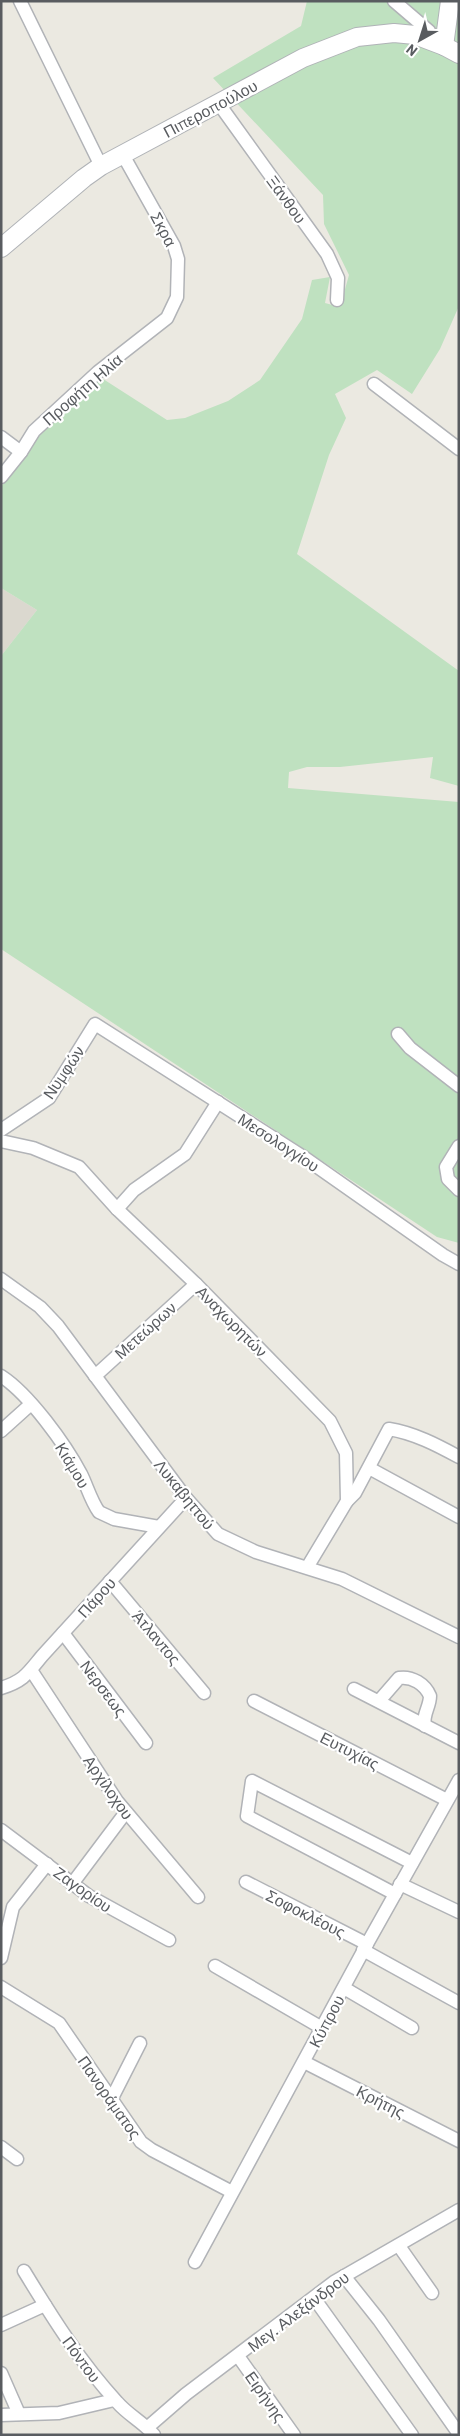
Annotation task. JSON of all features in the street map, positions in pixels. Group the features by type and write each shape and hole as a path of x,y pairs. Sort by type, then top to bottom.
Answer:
{"street":[{"path":"20,1 102,166"},
{"path":"394,1 445,47"},
{"path":"445,47 450,1"},
{"name":"Πιπεροπούλου","path":"1,248 84,178 102,166 303,58 357,37 394,33 415,35 445,47"},
{"name":"Ξάνθου","path":"219,104 327,254 338,278 337,300"},
{"name":"Σκρα","path":"123,155 174,246 178,259 178,297 172,310"},
{"name":"Προφήτη Ηλία","path":"1,477 21,452 34,430 98,372 167,318 172,310"},
{"path":"374,384 459,449"},
{"path":"1,438 21,452"},
{"name":"Μεσολογγίου","path":"95,1024 302,1156 443,1256 459,1264"},
{"name":"Νυμφών","path":"1,1130 49,1098 95,1024"},
{"path":"398,1034 410,1048 457,1080"},
{"path":"117,1208 134,1190 183,1156 196,1139 218,1102"},
{"name":"Αναχωρητών","path":"1,1140 33,1148 76,1164 117,1208 196,1284 330,1421 346,1453 347,1500"},
{"path":"459,1146 446,1167 448,1179 459,1190"},
{"name":"Λυκαβηττού","path":"1,1279 40,1307 58,1326 208,1525 225,1538 256,1552 308,1566 372,1592 459,1637"},
{"name":"Μετεώρων","path":"95,1376 196,1284"},
{"name":"Κιάμου","path":"1,1376 16,1387 31,1404 78,1469 99,1512 114,1519 159,1527"},
{"path":"1,1430 31,1404"},
{"path":"308,1566 347,1500 355,1493 389,1429 403,1431 439,1446 459,1457"},
{"path":"369,1468 459,1517"},
{"name":"Πάρου","path":"1,1688 19,1681 31,1670 186,1498"},
{"name":"Άτλαντος","path":"110,1581 204,1693"},
{"name":"Νερσεως","path":"63,1634 146,1743"},
{"name":"Αρχίλοχου","path":"31,1670 126,1812 198,1897"},
{"path":"379,1701 399,1678 406,1678 419,1683 430,1696 430,1704 424,1720 425,1726"},
{"path":"354,1689 459,1744"},
{"name":"Ευτυχίας","path":"254,1701 447,1800"},
{"name":"Κύπρου","path":"195,2262 365,1947 459,1780"},
{"path":"412,1863 252,1781 247,1816 398,1889 459,1912"},
{"path":"72,1884 126,1812"},
{"name":"Ζαγορίου","path":"1,1830 72,1884 105,1906 169,1940"},
{"path":"1,1958 13,1908 47,1864"},
{"name":"Σοφοκλέους","path":"246,1882 365,1947 459,2003"},
{"path":"215,1966 322,2028"},
{"name":"Πανοράματος","path":"1,1987 59,2023 110,2100 144,2145 232,2192"},
{"path":"344,1988 412,2028"},
{"path":"110,2100 140,2043"},
{"name":"Κρήτης","path":"304,2062 459,2141"},
{"path":"1,2147 17,2159"},
{"name":"Μεγ. Αλεξάνδρου","path":"151,2431 186,2394 344,2276 457,2216"},
{"path":"399,2246 432,2293"},
{"name":"Πόντου","path":"24,2271 71,2346 124,2411 151,2431"},
{"path":"344,2276 389,2334 459,2434"},
{"path":"314,2298 412,2435"},
{"path":"1,2325 45,2306"},
{"name":"Ειρήνης","path":"238,2356 294,2435"},
{"path":"1,2373 19,2414"},
{"path":"1,2415 59,2414 114,2400"}],"shaded area":[{"path":"1,588 37,610 1,656"}],"green space":[{"path":"307,1 459,1 459,306 440,349 412,394 377,370 335,394 346,418 329,455 297,554 459,671 459,786 430,778 433,757 340,767 307,767 289,772 288,788 459,802 459,1243 437,1237 1,949 1,656 37,610 1,588 1,487 32,443 100,377 167,420 185,418 228,401 260,380 302,319 312,280 330,277 325,303 340,307 349,275 324,224 323,195 213,78 301,26"}]}
